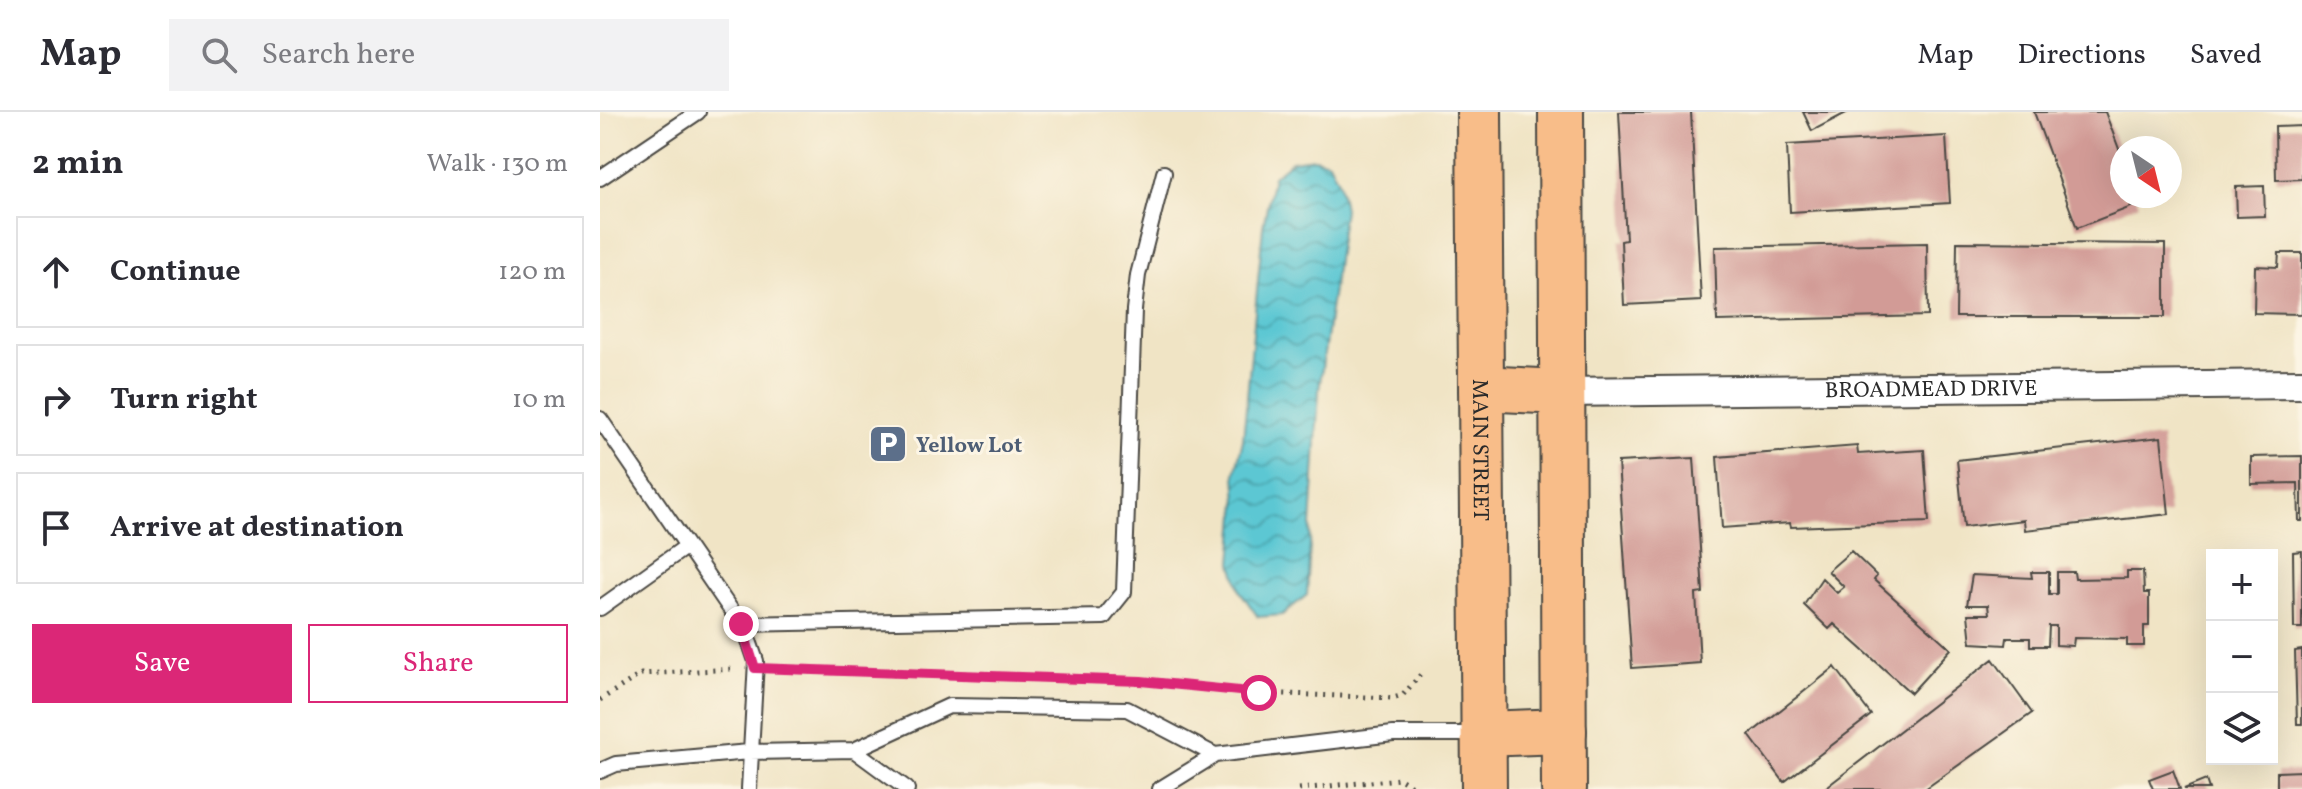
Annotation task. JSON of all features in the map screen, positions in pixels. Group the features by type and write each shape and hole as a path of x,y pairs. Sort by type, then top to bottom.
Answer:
{"main road":[{"name":"MAIN STREET","path":"1479,112 1484,789"},
{"path":"1561,112 1564,789"},
{"path":"1481,388 1561,392"},
{"path":"1484,734 1564,731"}],"street":[{"name":"BROADMEAD DRIVE","path":"1561,392 2302,384"}],"lane":[{"path":"600,178 698,112"},
{"path":"741,624 1104,617 1118,604 1124,592 1137,287 1164,173"},
{"path":"600,419 741,624 755,668 749,789"},
{"path":"600,608 687,546"},
{"path":"600,771 616,764 749,752 854,750 949,706 1127,709 1215,755"},
{"path":"1160,789 1215,755 1393,734 1484,734"},
{"path":"854,750 907,789"}],"path":[{"path":"600,700 641,674 755,668 1141,681 1259,693 1393,698 1403,695 1421,674"},
{"path":"1299,789 1400,779 1417,789"}],"water":[{"path":"1314,158 1329,162 1339,183 1344,209 1319,390 1307,595 1282,615 1258,617 1240,591 1232,563 1237,502 1235,474 1243,440 1263,227 1273,176 1292,161"}],"building":[{"path":"1619,112 1691,112 1701,301 1624,305 1621,241 1626,240"},
{"path":"1803,112 1848,112 1812,131"},
{"path":"2034,112 2105,112 2114,136 2110,136 2110,208 2129,208 2077,228"},
{"path":"2302,126 2302,179 2276,180 2275,127"},
{"path":"1946,136 1950,203 1790,212 1787,145"},
{"path":"2264,186 2265,216 2237,217 2236,187"},
{"path":"1957,242 2165,244 2165,317 1956,317"},
{"path":"1927,243 1928,316 1717,321 1715,247"},
{"path":"2279,253 2302,253 2302,314 2254,313 2255,266 2278,267"},
{"path":"2161,437 2169,514 2025,530 2024,520 1964,527 1957,460"},
{"path":"1857,446 1858,454 1924,450 1929,522 1791,527 1790,523 1722,528 1717,457"},
{"path":"2302,456 2302,521 2299,521 2298,483 2251,484 2251,457"},
{"path":"1694,458 1703,593 1696,594 1700,663 1632,668 1618,462"},
{"path":"1851,551 1877,576 1874,580 1951,649 1911,693 1834,624 1829,629 1804,605 1822,578 1837,593 1844,587 1828,571"},
{"path":"2302,551 2302,628 2294,628 2293,552"},
{"path":"2127,571 2143,571 2144,593 2149,593 2149,626 2144,626 2144,646 2127,646 2127,639 2074,638 2073,646 2056,645 2056,626 2049,626 2048,646 2030,646 2030,638 2007,638 2006,645 1971,643 1968,614 1989,614 1988,605 1967,605 1972,575 2032,578 2031,572 2049,572 2049,594 2057,594 2057,572 2074,572 2075,579 2127,578"},
{"path":"2302,650 2302,724 2297,724 2295,651"},
{"path":"1993,659 2032,713 1925,789 1824,789"},
{"path":"1835,667 1871,715 1784,782 1749,735"},
{"path":"2173,770 2180,789 2153,789 2149,779"},
{"path":"2302,771 2302,789 2277,789 2277,772"},
{"path":"2206,780 2209,789 2184,789"}],"place":[{"name":"Yellow Lot","path":"888,444"}],"route":[{"path":"741,624 756,661 755,668 1141,681 1259,693"}]}
